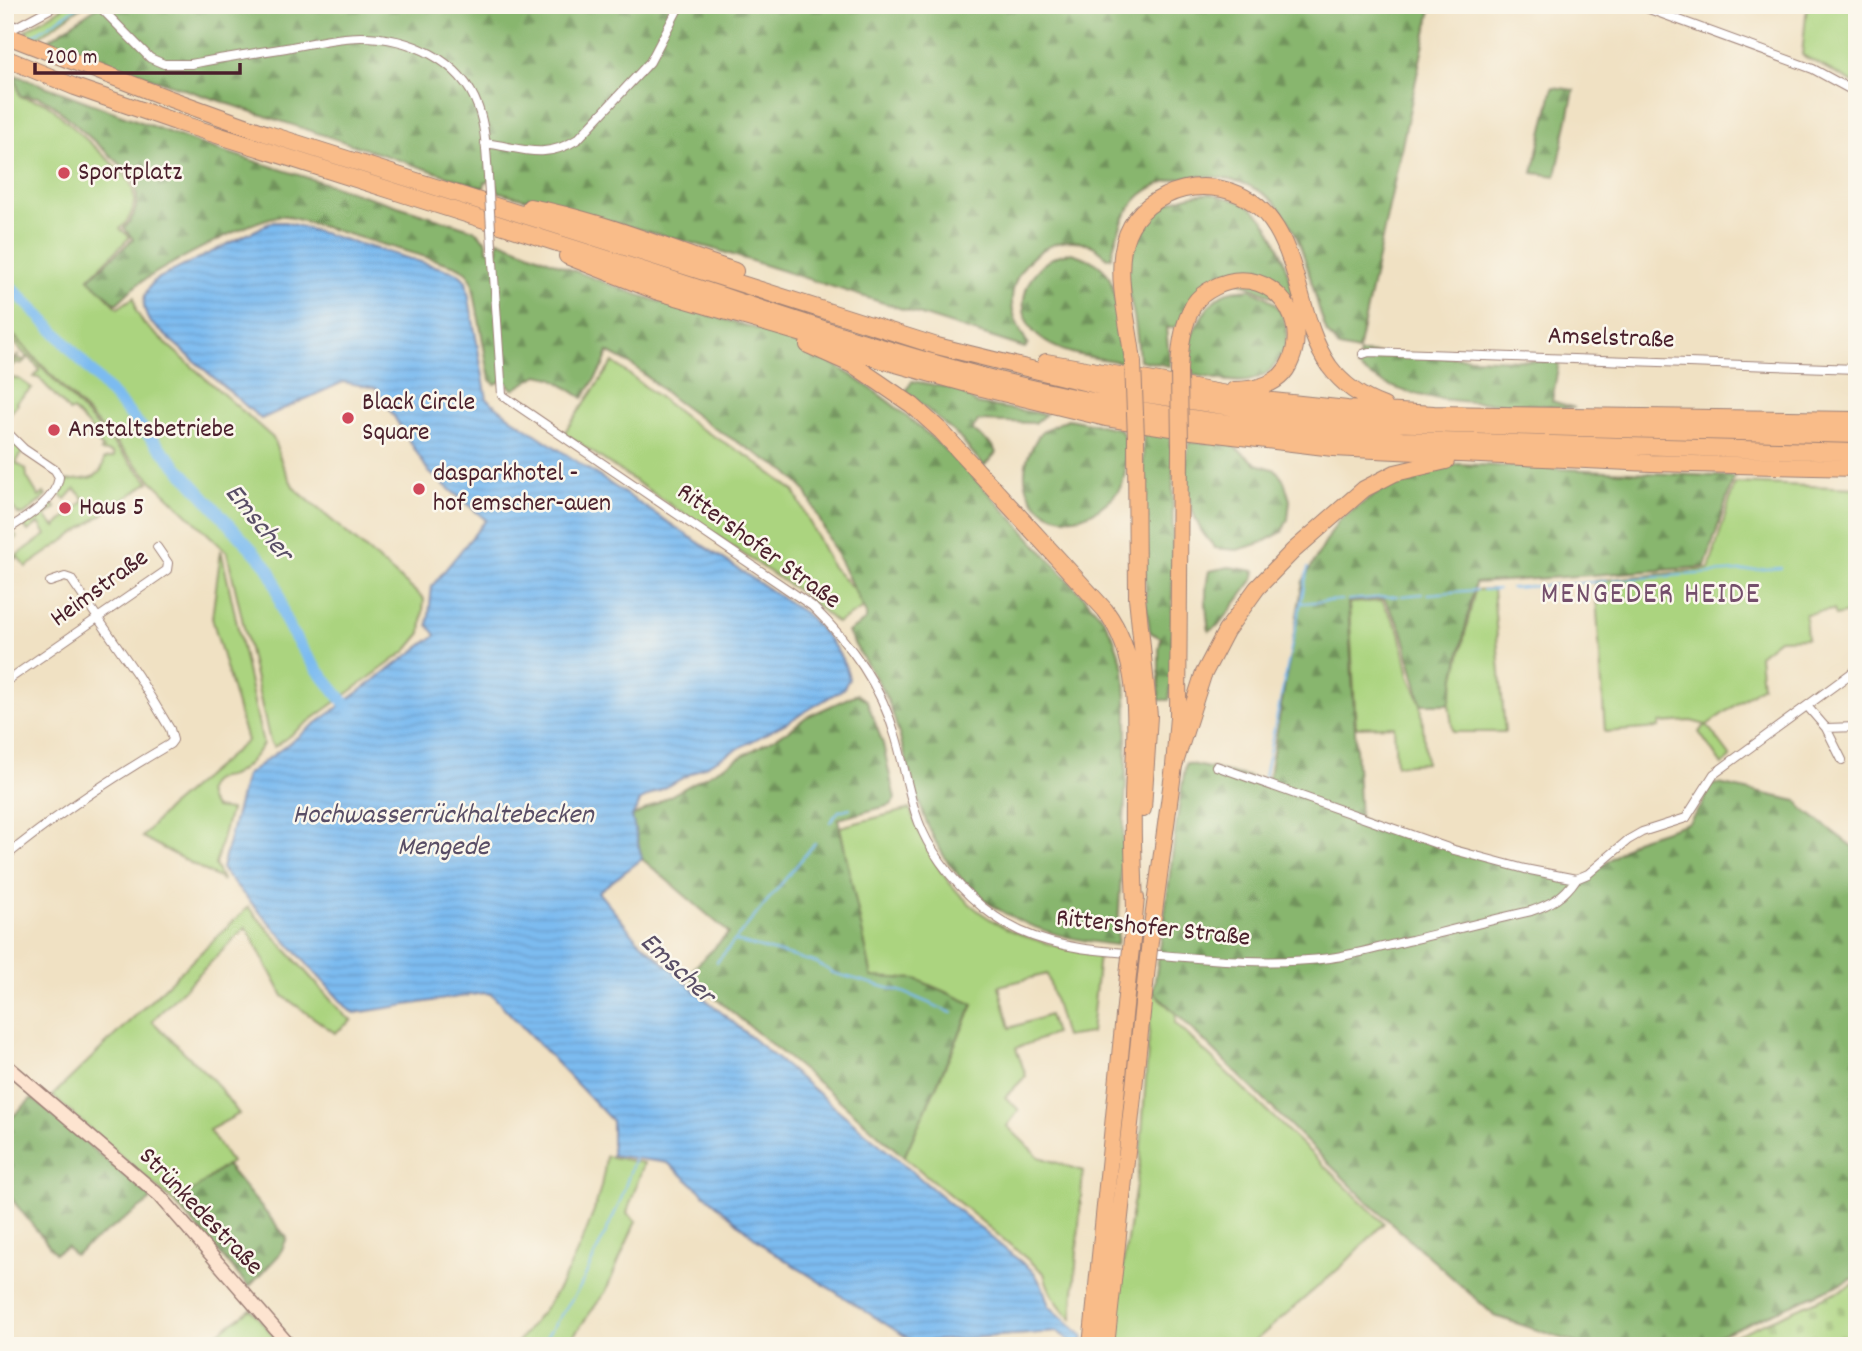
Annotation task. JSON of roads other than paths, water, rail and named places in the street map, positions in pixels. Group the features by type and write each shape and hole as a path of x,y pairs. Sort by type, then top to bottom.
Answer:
{"highway":[{"path":"5,35 265,133 937,346 1112,388 1286,414 1389,423 1857,435"},
{"path":"5,58 128,107 869,342 986,377 1110,405 1186,418 1309,433 1402,440 1857,452"},
{"path":"1091,1346 1135,908 1149,716 1138,597 1133,363 1120,273 1124,243 1131,227 1149,205 1167,195 1194,187 1217,188 1251,201 1274,223 1287,249 1315,339 1337,376 1364,398 1396,410"},
{"path":"462,194 564,214 640,237 731,270 986,348 1042,362 1186,388 1312,406 1434,414 1857,420"},
{"path":"521,232 563,254 656,291 969,384 1106,418 1279,443 1522,458 1857,468"},
{"path":"1105,1346 1178,718 1179,371 1184,325 1195,303 1209,290 1229,281 1245,280 1275,292 1287,305 1295,322 1296,345 1290,363 1278,378 1269,384 1245,390 1186,388"},
{"path":"767,325 855,366 912,405 961,452 1114,621 1130,658 1134,691 1135,908"},
{"path":"1174,766 1203,675 1226,631 1273,570 1340,508 1380,480 1412,468 1450,460 1522,458"}],"main road":[{"name":"Strünkedestraße","path":"5,1064 160,1196 290,1346"}],"street":[{"path":"5,21 16,27 57,5"},
{"name":"Rittershofer Straße","path":"98,5 149,58 164,64 191,64 360,37 394,40 420,49 439,58 455,71 468,88 480,112 485,143 502,395 812,606 833,627 860,659 881,695 897,740 911,797 931,848 961,887 1008,924 1045,940 1082,948 1254,962 1305,961 1355,954 1531,911 1558,900 1569,891 1576,879 1588,874 1642,832 1686,818 1714,774 1857,669"},
{"path":"485,143 539,153 563,148 578,139 650,62 680,5"},
{"path":"1638,5 1812,69 1857,93"},
{"name":"Amselstraße","path":"1363,354 1485,355 1857,369"},
{"path":"5,430 24,449 55,470 59,477 57,487 48,498 5,531"},
{"name":"Heimstraße","path":"5,682 167,570 168,563 157,547"},
{"path":"5,857 44,825 98,787 173,740 170,729 138,676 71,579 65,577 50,582"},
{"path":"1807,706 1826,728 1842,760"},
{"path":"1826,728 1857,727"},
{"path":"1216,766 1454,850 1524,869 1576,879"}],"water":[{"name":"Hochwasserrückhaltebecken Mengede","path":"272,222 285,222 458,273 466,281 487,399 806,614 832,644 847,670 849,679 843,689 788,722 641,800 632,817 642,859 598,892 637,939 698,993 1034,1272 1049,1306 1083,1336 1081,1346 1058,1332 915,1342 768,1249 668,1163 612,1155 612,1121 491,994 355,1013 350,1011 226,875 222,868 246,775 436,635 428,625 432,586 486,520 429,472 376,388 343,382 261,419 149,321 144,309 144,299 155,280"}],"waterway":[{"path":"31,37 80,5"},
{"name":"Emscher","path":"5,281 60,337 266,565 276,585 283,614 300,645 353,713"},
{"path":"1264,777 1308,568"},
{"path":"1613,580 1781,568"},
{"path":"1511,588 1608,581"},
{"path":"1483,590 1498,589"},
{"path":"1428,594 1477,590"},
{"path":"1402,596 1422,594"},
{"path":"1348,600 1398,596"},
{"path":"1301,603 1342,600"},
{"path":"830,822 839,811 850,808"},
{"path":"717,962 815,843"},
{"path":"735,941 817,963 833,973 903,992 952,1013"},
{"path":"540,1346 580,1287 620,1202 635,1157"}],"place":[{"name":"Sportplatz","path":"64,173"},
{"name":"Black Circle Square","path":"348,418"},
{"name":"Anstaltsbetriebe","path":"54,430"},
{"name":"dasparkhotel - hof emscher-auen","path":"419,489"},
{"name":"Haus 5","path":"65,508"}],"district":[{"name":"MENGEDER HEIDE","path":"1651,596"}]}
